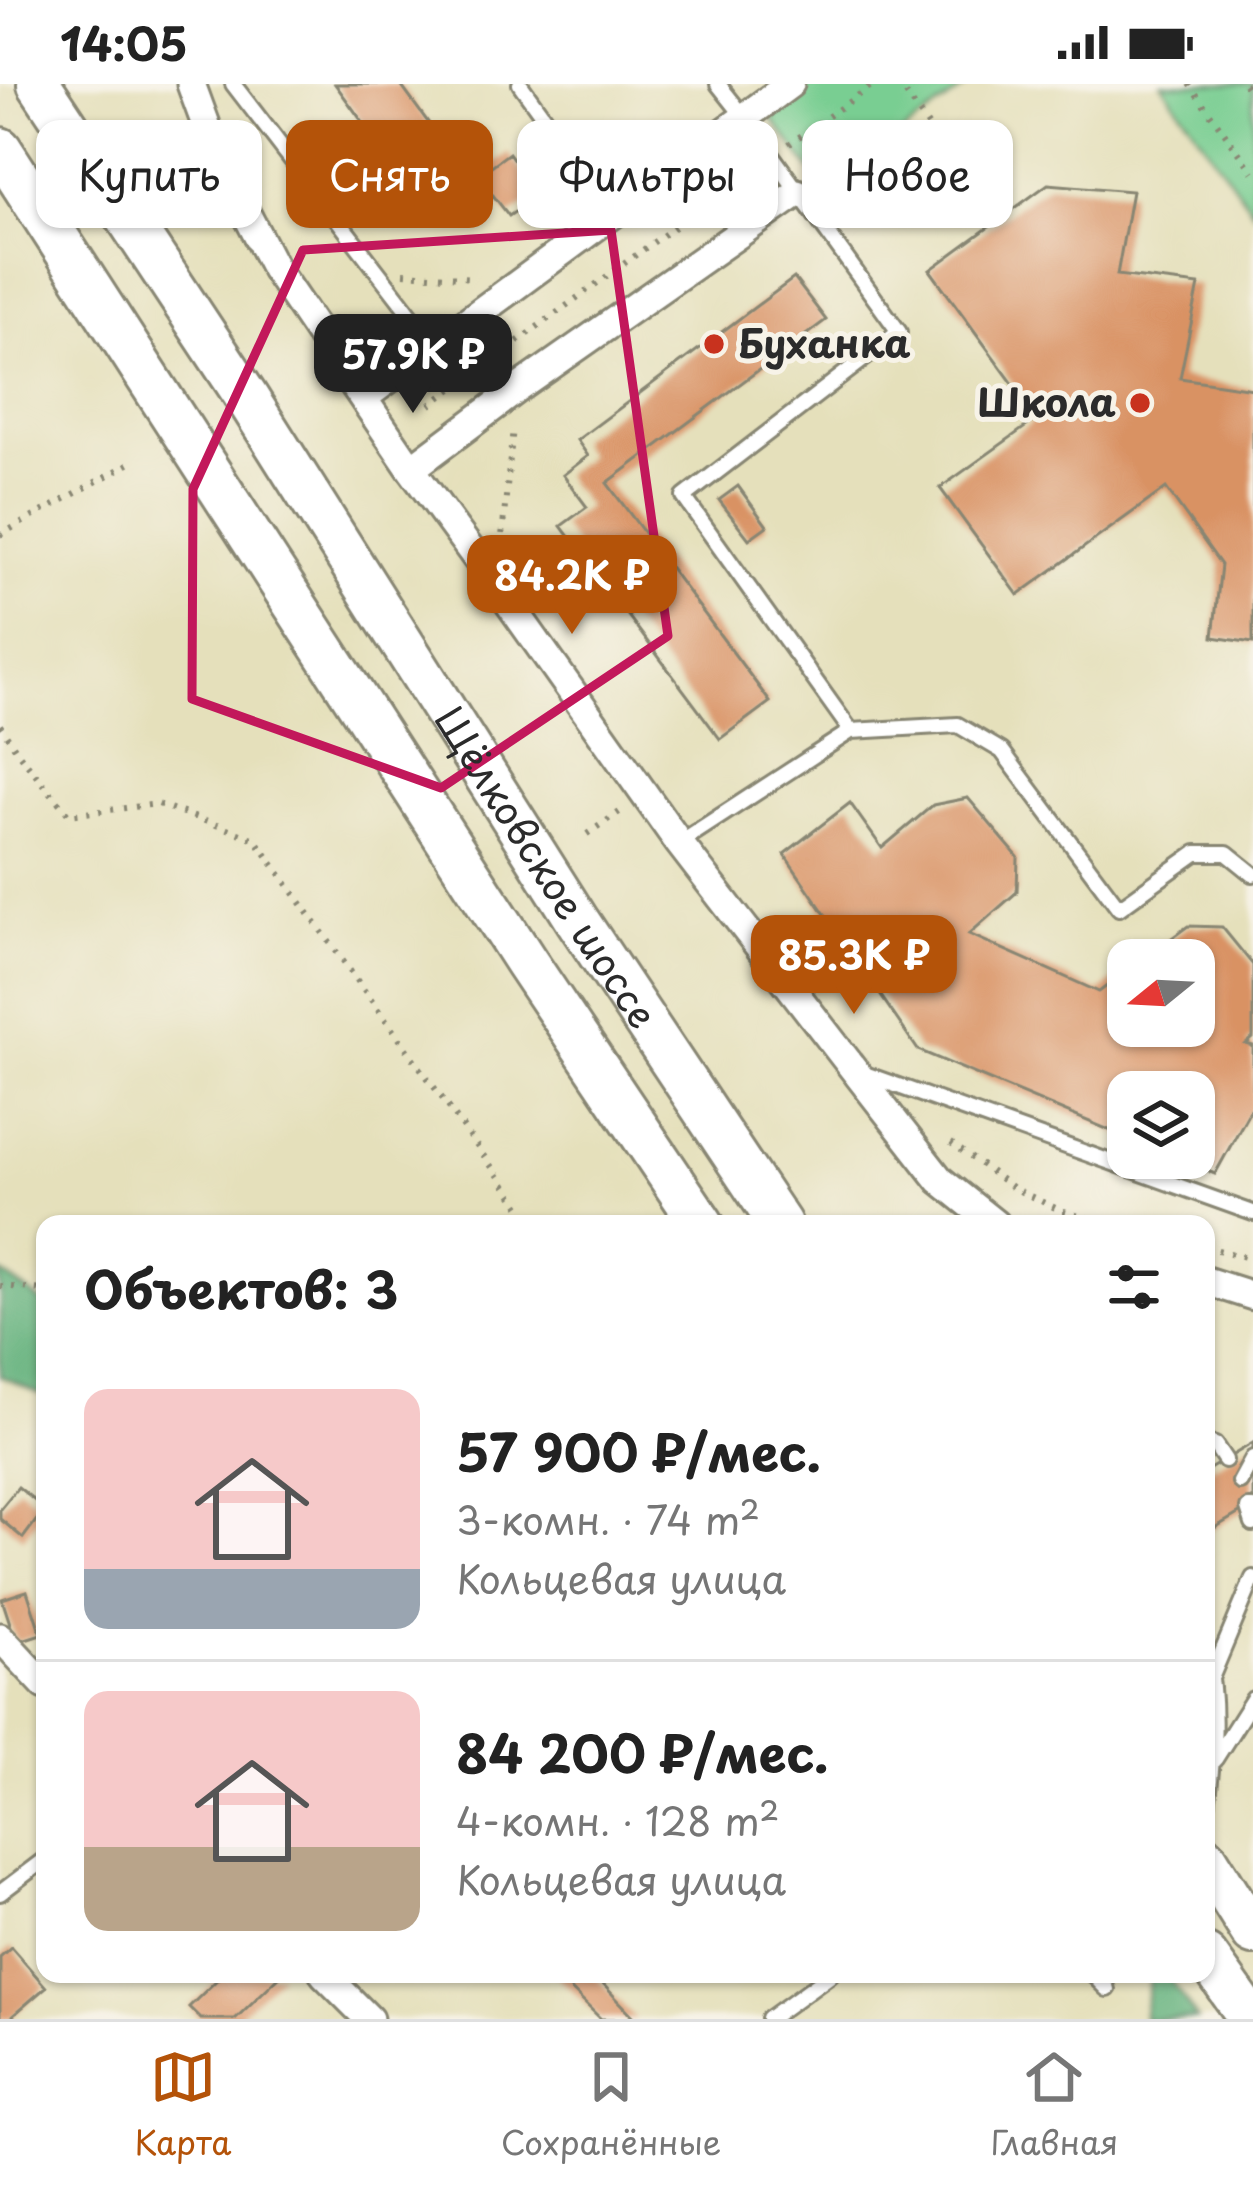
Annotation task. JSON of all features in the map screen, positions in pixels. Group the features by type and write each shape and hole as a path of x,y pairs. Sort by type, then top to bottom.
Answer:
{"main road":[{"name":"Щёлковское шоссе","path":"39,84 247,398 578,920 774,1215"},
{"name":"Щёлковское шоссе","path":"0,149 526,962 696,1215"},
{"path":"1215,1872 1253,1933"},
{"path":"1215,1969 1251,2019"}],"street":[{"path":"191,84 220,163 275,269 411,470 679,843 940,1180 984,1215"},
{"path":"742,120 790,84"},
{"path":"411,470 797,193"},
{"path":"363,398 595,228"},
{"path":"1215,1284 1253,1296"},
{"path":"0,1637 36,1675"},
{"path":"333,1983 369,2019"}],"lane":[{"path":"233,84 435,346"},
{"path":"520,84 546,120"},
{"path":"718,84 745,118"},
{"path":"778,165 899,332 684,497 851,731"},
{"path":"679,843 851,731 958,725 1002,751 1119,908 1196,854 1227,853 1253,874"},
{"path":"855,1070 1253,1214"},
{"path":"1215,1445 1225,1460"},
{"path":"1240,1482 1253,1459"},
{"path":"1251,1508 1253,1524"},
{"path":"1215,1669 1253,1578"},
{"path":"1215,1760 1253,1699"},
{"path":"0,1893 36,1866"},
{"path":"770,2019 819,1983"},
{"path":"1101,1983 1107,1989"}],"path":[{"path":"778,152 874,84"},
{"path":"899,84 924,120"},
{"path":"1189,84 1253,172"},
{"path":"1244,84 1253,96"},
{"path":"430,405 673,228"},
{"path":"377,271 521,282"},
{"path":"497,586 517,391"},
{"path":"0,535 130,463"},
{"path":"0,725 69,815 158,803 255,839 527,1215"},
{"path":"587,834 621,811"},
{"path":"940,1135 1013,1188 1076,1215"},
{"path":"1215,1249 1253,1258"},
{"path":"0,1286 36,1289"}],"highlighted area":[{"path":"611,230 668,636 441,788 192,699 193,489 303,250"}],"green space":[{"path":"809,84 970,84 920,120 802,120 802,159 778,120 769,114"},
{"path":"1162,84 1253,84 1253,211"},
{"path":"0,1272 36,1298 36,1392 0,1376"},
{"path":"1149,1983 1173,1983 1197,2019 1143,2019"}],"building":[{"path":"335,84 400,84 426,120 361,120"},
{"path":"509,153 517,164 517,210 509,216 493,195 493,165"},
{"name":"Школа","path":"1048,184 1132,191 1117,275 1199,285 1180,378 1253,389 1253,643 1213,637 1221,565 1166,488 1018,595 940,488 1038,418 930,270 988,228 1013,228 1013,210"},
{"path":"794,278 826,320 607,483 770,702 720,739 561,526 587,507 563,475 588,456 577,440"},
{"path":"738,486 767,526 749,539 719,500"},
{"path":"968,798 1018,857 1017,892 969,934 1099,992 1107,986 1107,1047 1215,1047 1215,939 1170,939 1188,926 1222,927 1253,965 1253,1038 1246,1044 1253,1046 1253,1105 1215,1174 1215,1071 1107,1071 1107,1129 918,1050 784,854 850,803 882,848 933,805"},
{"path":"1253,1443 1253,1505 1215,1528 1215,1466"},
{"path":"18,1487 36,1502 36,1521 23,1538 0,1519 0,1509"},
{"path":"27,1591 36,1636 16,1642 2,1599"},
{"path":"11,1947 36,1976 36,1983 46,1987 9,2019 0,2019 0,1957"},
{"path":"214,1983 273,1983 235,2019 201,2019 189,2007"},
{"path":"564,1983 602,1983 636,2019 601,2019"}],"place":[{"name":"Буханка","path":"714,344"},
{"name":"Школа","path":"1140,403"}]}
